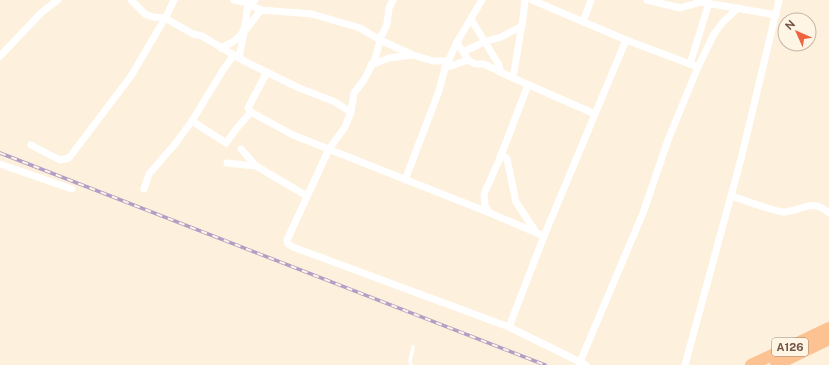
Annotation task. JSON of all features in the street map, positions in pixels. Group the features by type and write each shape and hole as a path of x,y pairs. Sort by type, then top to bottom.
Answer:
{"highway":[{"name":"A126","path":"751,365 829,328"},
{"name":"A126","path":"776,365 829,339"}],"street":[{"path":"0,56 42,12 58,0"},
{"path":"132,0 145,14 153,17 165,18 193,34 202,36 221,48 267,72 299,88 333,101 351,112"},
{"path":"31,145 60,160 69,158 131,76 174,0"},
{"path":"234,0 261,10 312,14 360,28 380,40 413,55 434,61 449,61"},
{"path":"248,4 255,0"},
{"path":"393,0 387,24 372,65 364,80 354,93 351,112 345,127 328,149 286,240 288,244 509,327 583,363 643,213 668,140 698,67 714,34 723,22 738,8"},
{"path":"405,180 439,91 445,68 457,42 482,0"},
{"path":"513,78 525,0"},
{"path":"532,0 626,40 698,67"},
{"path":"583,22 591,0"},
{"path":"647,0 666,3 680,8 701,1 776,15"},
{"path":"685,365 731,196 779,0"},
{"path":"690,64 709,3"},
{"path":"144,189 149,174 175,144 192,121 208,93 236,56 244,32 248,4"},
{"path":"221,48 234,42 261,10"},
{"path":"471,19 499,65 500,72"},
{"path":"463,52 484,42 501,37 522,26"},
{"path":"509,327 544,236 626,40"},
{"path":"457,42 468,60 475,64 484,64 595,114"},
{"path":"372,65 390,58 413,55"},
{"path":"445,68 468,60"},
{"path":"267,72 248,108 251,112 293,135 490,212 544,236"},
{"path":"490,212 485,206 483,200 484,194 504,153 528,85"},
{"path":"192,121 226,142 236,128 251,112"},
{"path":"241,149 256,166 307,196"},
{"path":"504,153 507,159 516,202 536,232"},
{"path":"227,163 256,166"},
{"path":"0,164 72,189"},
{"path":"731,196 784,212 810,205 822,207 829,213"}],"lane":[{"path":"411,365 410,361 413,347"}],"railway":[{"path":"0,153 545,365"}]}
